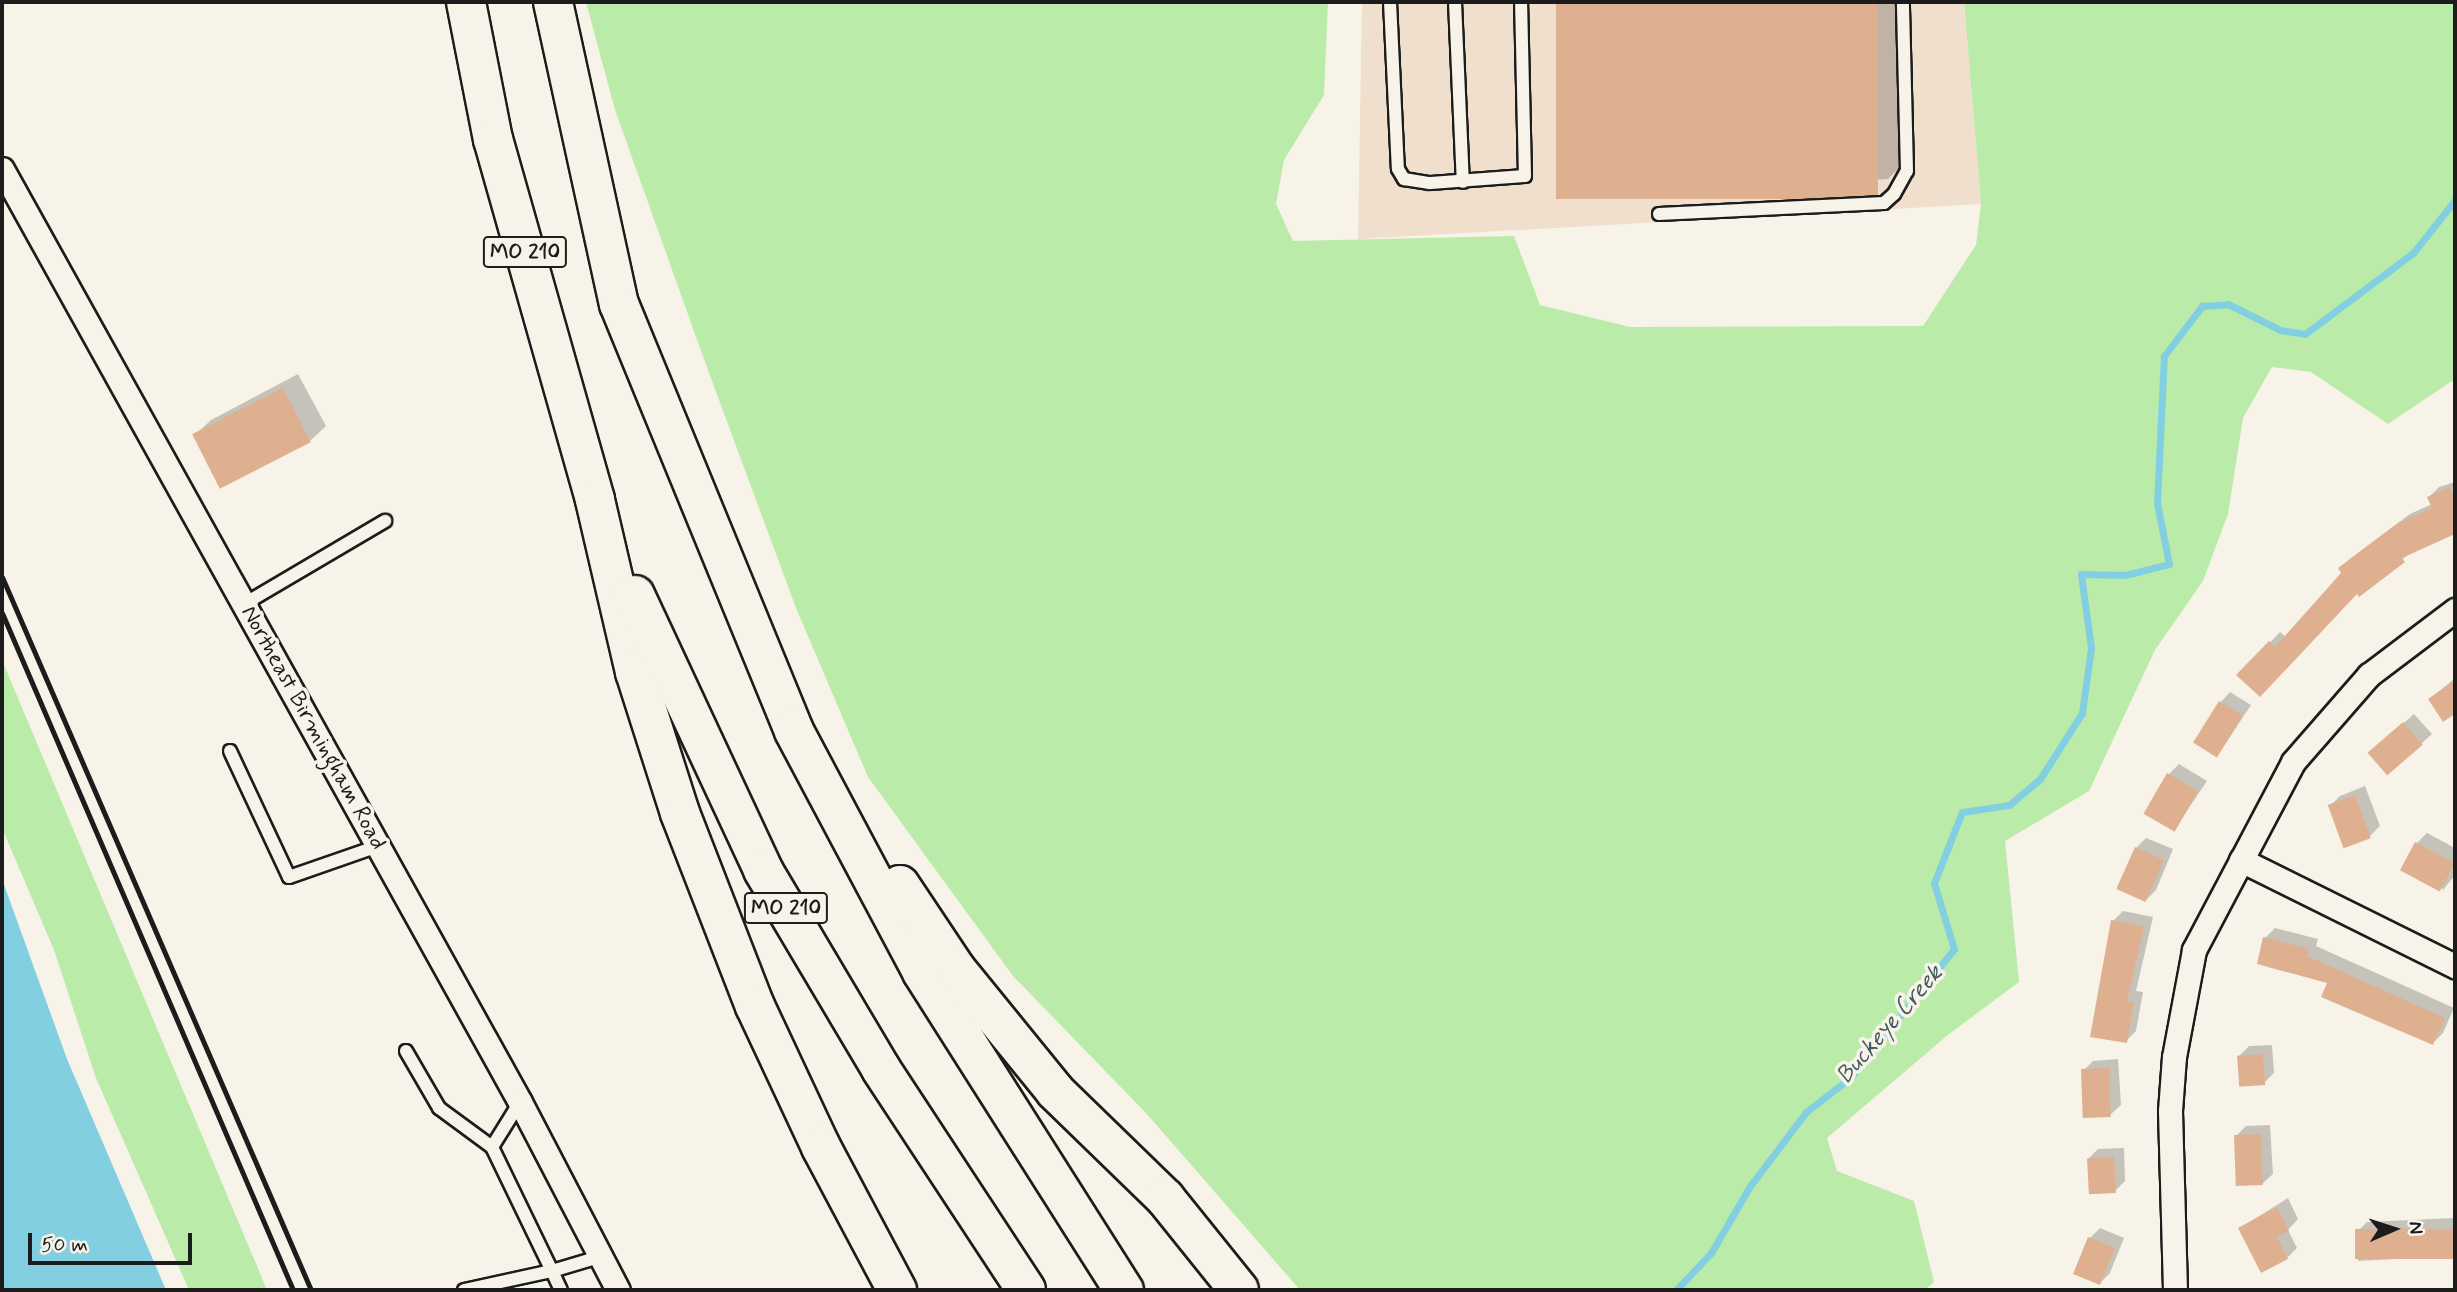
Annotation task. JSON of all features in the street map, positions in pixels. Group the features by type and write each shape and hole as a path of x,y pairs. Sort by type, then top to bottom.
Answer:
{"highway":[{"name":"MO 210","path":"466,2 493,139 594,500 669,673 764,870 881,1069 1026,1290"},
{"name":"MO 210","path":"553,2 619,304 794,732 922,972 1124,1290"},
{"path":"594,500 635,672 716,910 821,1147 897,1290"},
{"path":"794,732 956,969 1055,1091 1165,1198 1239,1290"}],"street":[{"name":"Northeast Birmingham Road","path":"2,169 520,1102 618,1290"},
{"path":"2175,1290 2169,1159 2178,1030 2194,950 2292,762 2329,717 2370,675 2455,610"},
{"path":"2241,860 2455,966"}],"lane":[{"path":"1390,2 1398,169 1404,179 1463,182 1518,180 1528,168 1521,2"},
{"path":"1455,2 1463,182"},
{"path":"1659,214 1884,203 1894,194 1907,171 1903,2"},
{"path":"244,604 385,522"},
{"path":"230,751 289,877 378,846"},
{"path":"406,1051 439,1108 492,1147 561,1290"},
{"path":"492,1147 520,1102"},
{"path":"464,1290 599,1257"}],"shaded area":[{"path":"1362,2 1964,2 1981,204 1358,239"}],"green space":[{"path":"586,2 1328,2 1324,95 1284,160 1276,204 1293,241 1514,236 1540,305 1630,327 1923,326 1976,245 1981,204 1964,2 2455,2 2455,379 2388,424 2311,372 2272,367 2243,418 2228,514 2203,581 2155,650 2089,791 2005,841 2019,982 1949,1034 1827,1138 1837,1171 1914,1201 1934,1282 1925,1290 1300,1290 1146,1113 1013,976 868,777 796,608 705,362 615,110"},
{"path":"2,660 267,1290 189,1290 96,1078 54,950 2,828"}],"water":[{"path":"2,879 67,1059 166,1290 2,1290"}],"building":[{"path":"1556,2 1878,2 1878,199 1556,199"},
{"path":"283,388 311,442 220,489 192,434"},
{"path":"2449,487 2455,500 2455,534 2402,558 2405,562 2359,597 2357,594 2260,697 2236,675 2269,641 2275,647 2341,573 2338,568 2398,523 2432,508 2427,497"},
{"path":"2455,680 2455,714 2443,722 2428,699"},
{"path":"2219,701 2243,716 2217,757 2193,743"},
{"path":"2403,722 2423,745 2387,775 2368,753"},
{"path":"2167,773 2198,791 2175,832 2144,814"},
{"path":"2355,795 2371,838 2343,848 2328,805"},
{"path":"2415,842 2455,863 2440,891 2400,870"},
{"path":"2135,847 2164,860 2146,902 2116,889"},
{"path":"2111,920 2144,927 2127,1001 2134,1002 2127,1043 2090,1037"},
{"path":"2263,937 2309,949 2307,956 2445,1018 2433,1045 2321,997 2327,983 2257,964"},
{"path":"2263,1054 2265,1085 2239,1087 2237,1056"},
{"path":"2109,1068 2111,1117 2083,1118 2081,1069"},
{"path":"2261,1134 2263,1185 2236,1186 2234,1135"},
{"path":"2114,1157 2116,1193 2089,1194 2087,1158"},
{"path":"2277,1207 2289,1231 2277,1237 2288,1259 2261,1273 2238,1228"},
{"path":"2355,1229 2455,1229 2455,1259 2355,1259"},
{"path":"2088,1237 2115,1248 2100,1285 2073,1274"}],"waterway":[{"name":"Buckeye Creek","path":"1676,1290 1711,1253 1750,1186 1806,1112 1851,1077 1954,949 1934,883 1962,812 2009,805 2040,779 2082,713 2091,648 2081,574 2125,575 2169,564 2157,503 2164,356 2202,306 2228,304 2280,330 2305,334 2413,253 2455,200"}],"railway":[{"path":"2,577 311,1290"},
{"path":"2,613 293,1290"}]}
